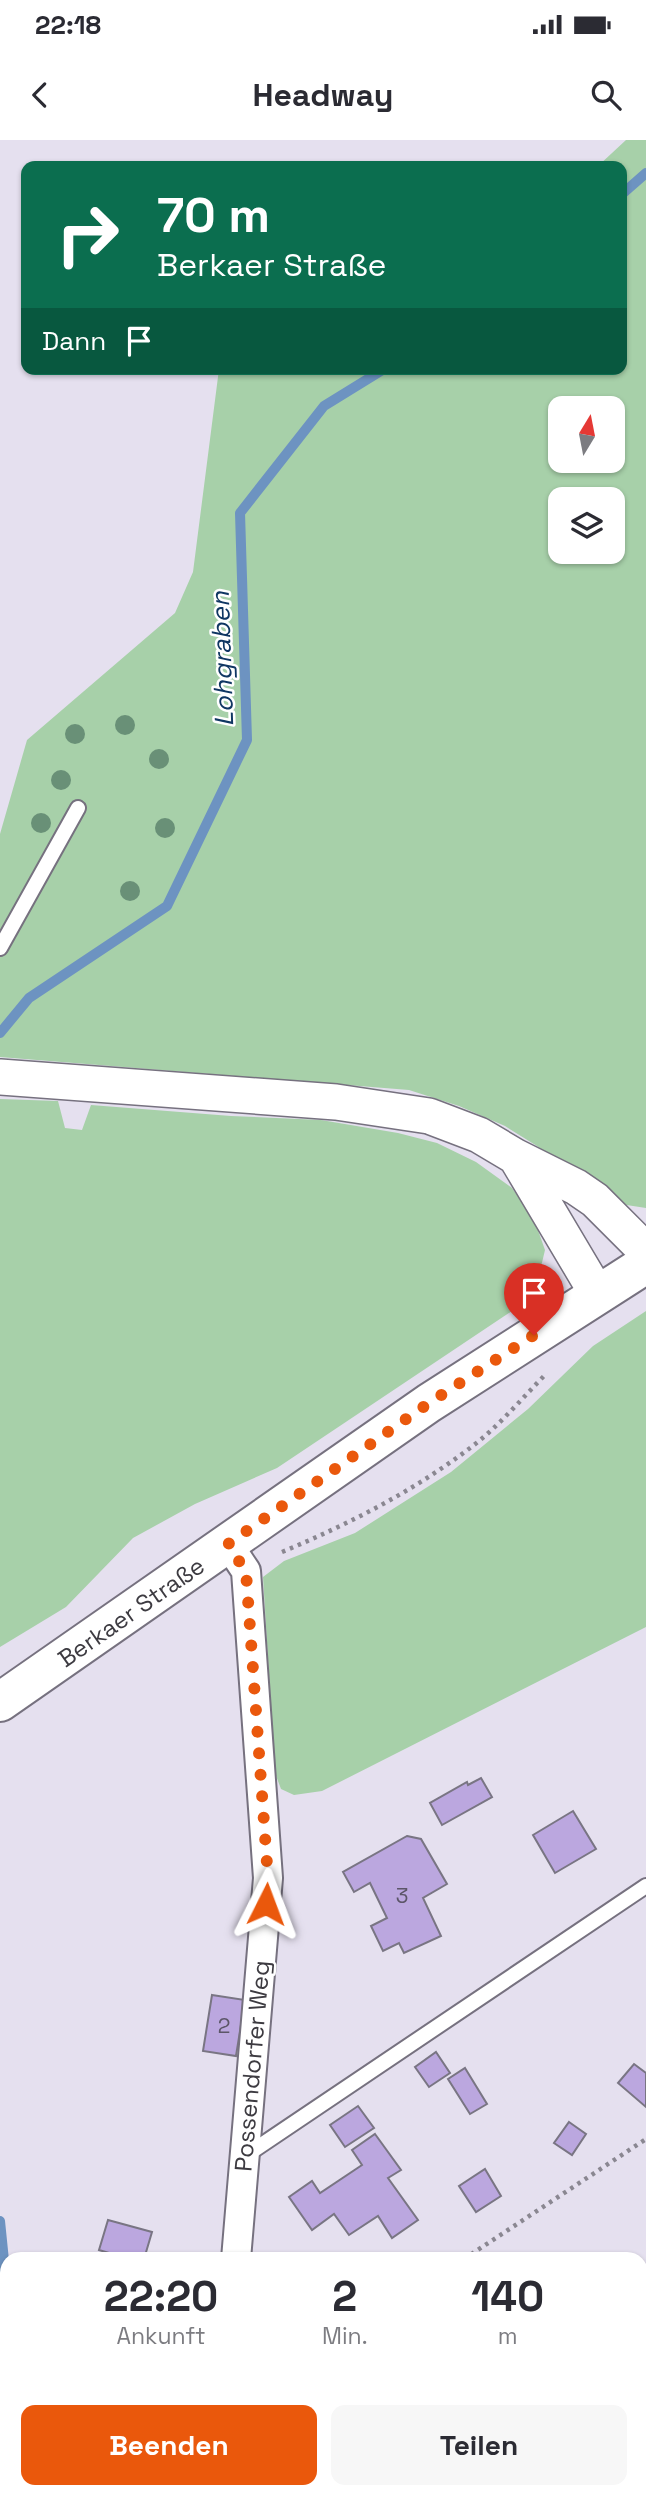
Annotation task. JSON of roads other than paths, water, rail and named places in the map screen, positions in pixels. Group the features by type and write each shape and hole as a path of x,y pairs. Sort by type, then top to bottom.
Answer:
{"main road":[{"name":"Berkaer Straße","path":"0,1702 237,1558 429,1403 646,1264"}],"street":[{"path":"0,1077 336,1102 429,1116 479,1135 576,1187 596,1200 646,1251"},
{"path":"516,1157 598,1295"},
{"name":"Possendorfer Weg","path":"237,1558 268,1878 237,2252"}],"lane":[{"path":"0,947 79,808"},
{"path":"245,2156 646,1886"}],"waterway":[{"name":"Lohgraben","path":"627,190 646,173"},
{"name":"Lohgraben","path":"0,1033 29,998 167,906 247,740 240,513 324,406 374,375"},
{"name":"Lohgraben","path":"0,2221 3,2252"}]}
